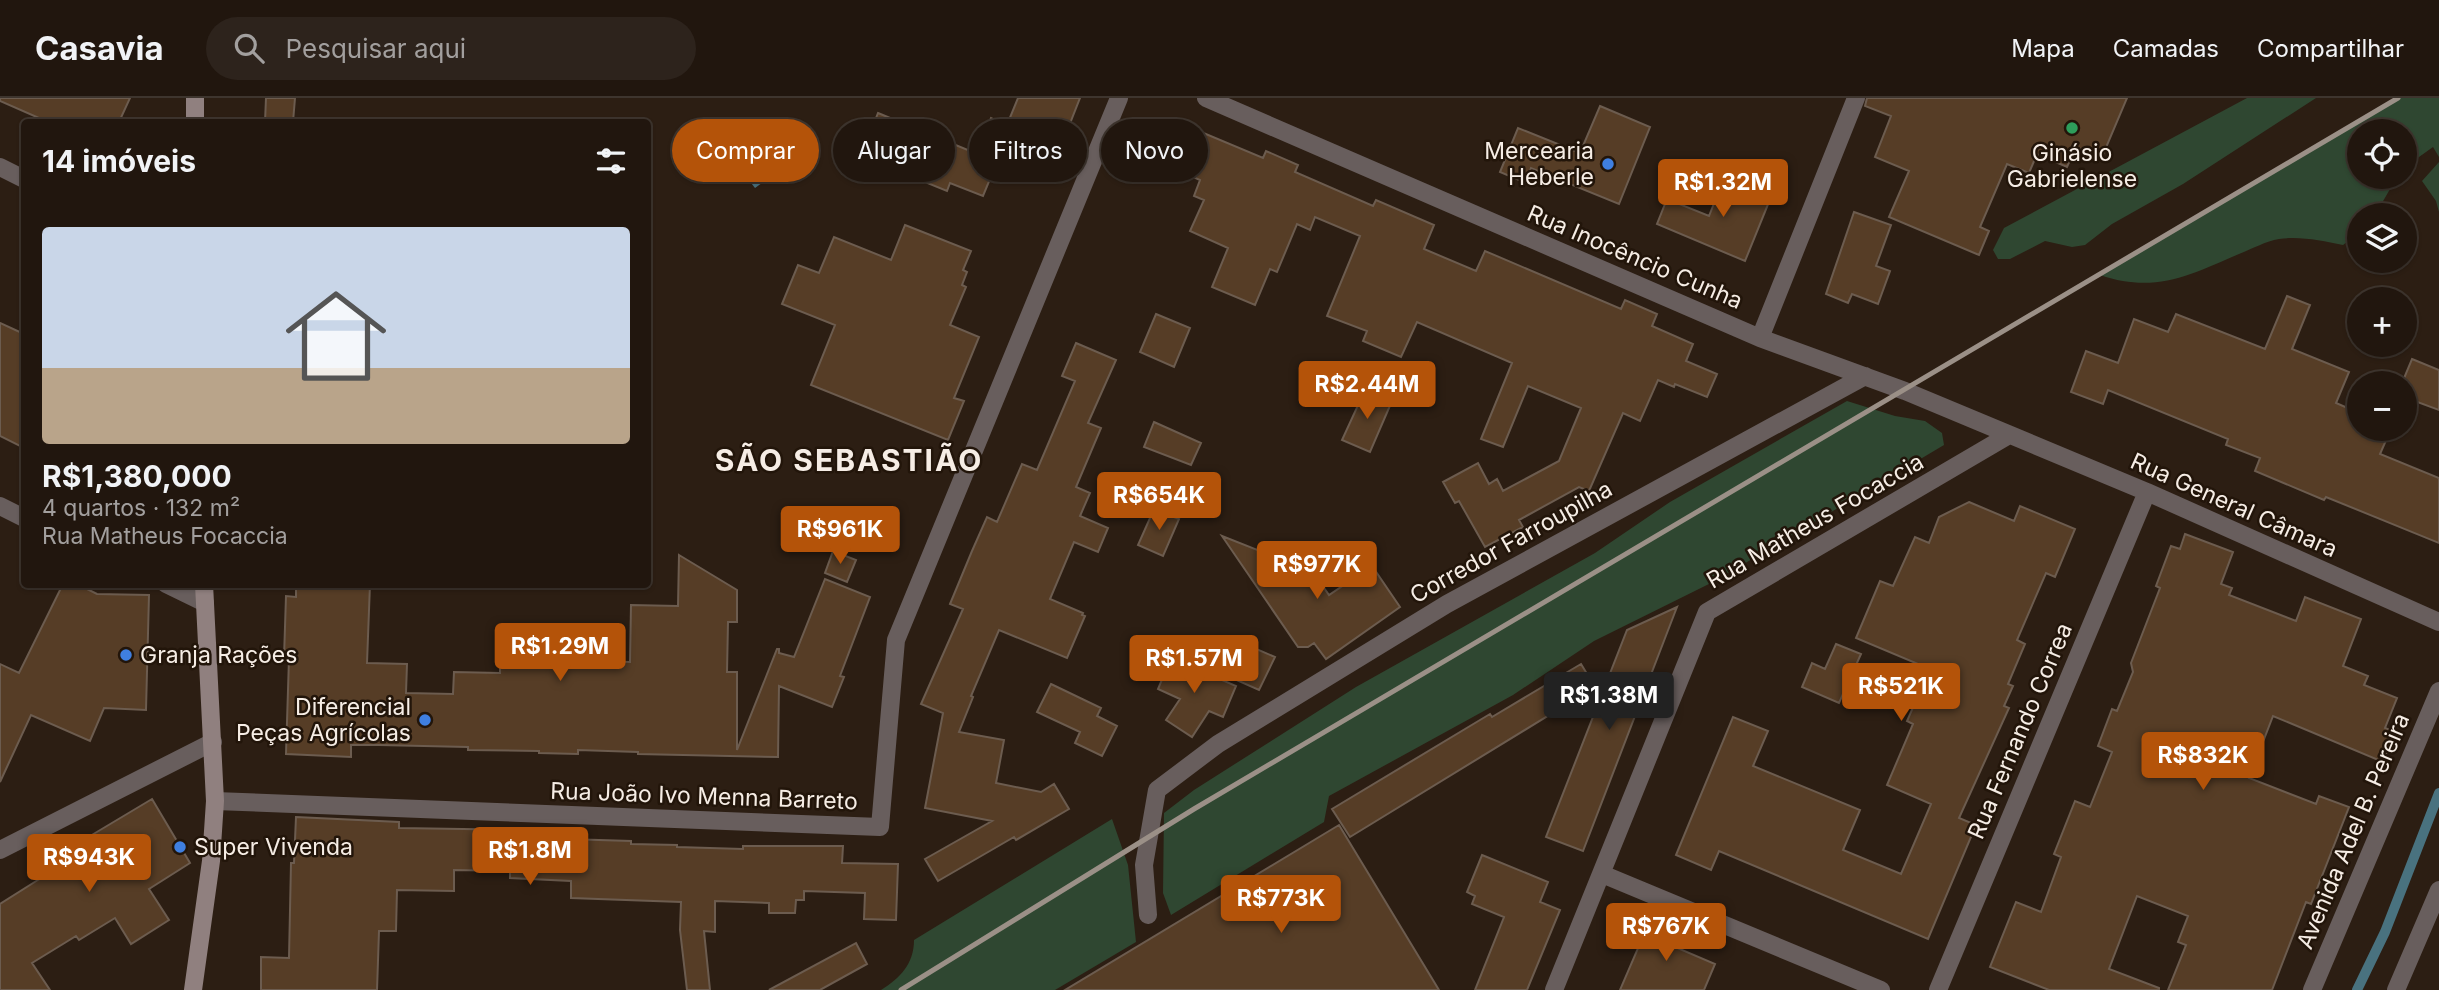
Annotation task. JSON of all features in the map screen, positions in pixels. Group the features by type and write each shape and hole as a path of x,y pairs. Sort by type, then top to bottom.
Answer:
{"main road":[{"path":"195,98 195,119"},
{"path":"193,990 211,861 215,801 204,588"}],"street":[{"name":"Rua João Ivo Menna Barreto","path":"215,801 880,827 896,640 1119,98"},
{"name":"Rua Inocêncio Cunha","path":"1206,98 1760,338 1865,376 2009,435"},
{"path":"1760,338 1856,98"},
{"path":"0,167 21,177"},
{"name":"Corredor Farroupilha","path":"1148,915 1144,865 1157,790 1218,744 1447,604 1865,376"},
{"name":"Rua General Câmara","path":"2009,435 2147,492 2439,622"},
{"name":"Rua Matheus Focaccia","path":"1555,990 1707,612 2009,435"},
{"name":"Rua Fernando Correa","path":"1938,990 2147,492"},
{"path":"0,506 21,516"},
{"path":"174,588 205,603"},
{"name":"Avenida Adel B. Pereira","path":"2312,990 2439,691"},
{"path":"0,850 213,742"},
{"path":"1602,874 1881,990"},
{"path":"2396,990 2439,890"}],"green space":[{"path":"2247,98 2316,98 2183,184 2112,224 2085,245 2072,247 2045,241 2010,259 1998,259 1993,250 2004,228"},
{"path":"2396,98 2439,98 2439,157 2433,147 2417,158 2417,119 2361,119"},
{"path":"2347,127 2347,189 2390,189 2382,203 2347,203 2347,242 2343,245 2287,238 2264,243 2172,280 2138,283 2100,275"},
{"path":"2439,162 2439,212 2436,201 2422,181"},
{"path":"1847,401 1895,416 1925,421 1942,433 1944,445 1715,581 1594,641 1513,695 1329,796 1324,822 1171,915 1163,893 1164,813 1194,790 1356,687 1595,553 1670,502"},
{"path":"1112,819 1128,865 1136,942 1055,990 881,990 905,970 912,956 914,940"}],"water":[{"path":"750,182 763,182 755,188"}],"building":[{"path":"0,98 130,98 120,119 41,119 0,101"},
{"path":"266,98 295,98 293,119 265,119"},
{"path":"1018,98 1080,98 1072,119 1009,119"},
{"path":"1867,98 2127,98 2102,157 2076,147 2067,167 2037,154 2029,173 2007,164 1980,227 1989,231 1979,255 1889,217 1909,171 1875,157 1891,116 1865,106"},
{"path":"1600,106 1650,127 1619,204 1531,168 1526,183 1500,172 1518,128 1580,153"},
{"path":"878,113 893,119 876,119"},
{"path":"1208,135 1263,158 1266,151 1298,165 1295,172 1373,206 1376,200 1434,225 1424,249 1476,271 1485,251 1621,309 1625,300 1657,314 1652,326 1693,344 1686,361 1717,374 1707,397 1658,380 1640,421 1623,413 1589,491 1579,487 1519,520 1523,527 1485,547 1459,501 1455,503 1443,482 1478,463 1489,484 1497,479 1503,491 1559,461 1581,408 1528,386 1503,447 1481,439 1512,363 1417,322 1401,357 1363,341 1367,331 1327,316 1360,236 1315,217 1310,230 1297,224 1277,272 1270,269 1255,305 1212,287 1228,248 1190,231 1204,200 1194,196 1199,182 1208,182"},
{"path":"955,145 969,150 969,182 989,182 983,196 950,183 947,191 925,182 955,182"},
{"path":"1734,176 1773,192 1745,261 1657,224 1667,199 1709,216 1715,201 1723,204"},
{"path":"1854,212 1891,225 1876,266 1890,271 1878,304 1852,294 1848,303 1826,294"},
{"path":"905,225 971,251 963,270 967,272 962,285 966,287 950,325 979,337 954,398 964,401 948,440 811,385 835,325 782,304 798,265 819,273 834,237 891,260"},
{"path":"2287,296 2310,305 2292,349 2347,371 2336,403 2347,408 2347,441 2386,441 2380,454 2439,478 2439,543 2255,471 2260,458 2226,445 2228,439 2108,390 2103,404 2071,392 2086,351 2118,363 2134,319 2168,332 2176,314 2265,349"},
{"path":"1156,314 1190,328 1174,367 1140,352"},
{"path":"0,323 21,333 21,446 0,436"},
{"path":"1076,343 1116,360 1088,423 1101,428 1076,487 1090,493 1080,516 1108,528 1098,552 1074,542 1050,599 1085,616 1067,658 999,630 959,732 1004,740 996,783 1041,792 1054,784 1069,809 938,881 925,859 992,821 925,808 943,713 921,704 963,609 950,604 987,517 997,522 1022,464 1037,470 1075,381 1062,376"},
{"path":"2412,359 2439,370 2439,410 2417,402 2417,371 2407,371"},
{"path":"1365,390 1392,401 1370,452 1342,440"},
{"path":"1154,422 1201,443 1191,465 1144,447"},
{"path":"1969,502 2014,521 2020,506 2075,529 2055,577 2046,573 2017,640 2025,644 2008,684 2013,686 2004,706 2009,708 1959,818 1976,825 1928,939 1719,851 1711,870 1676,855 1733,717 1768,731 1753,766 1860,810 1843,850 1901,874 1931,804 1887,785 1913,724 1907,721 1930,669 1856,638 1880,581 1893,586 1915,537 1929,543 1939,517"},
{"path":"1154,509 1179,519 1163,556 1138,545"},
{"path":"2185,534 2233,552 2221,584 2232,588 2229,595 2296,621 2305,597 2361,619 2343,666 2368,676 2364,685 2397,698 2385,728 2395,732 2383,762 2273,716 2249,778 2316,804 2319,796 2349,807 2311,904 2306,902 2272,990 2168,990 2186,945 2178,942 2188,916 2137,896 2109,969 2159,990 2049,990 1990,967 2016,902 2041,912 2061,857 2054,854 2075,801 2090,807 2112,752 2098,746 2112,709 2117,711 2133,672 2131,663 2160,588 2156,586 2171,546 2180,549"},
{"path":"1222,536 1313,572 1329,595 1372,566 1400,607 1326,659 1314,643 1308,647 1298,647"},
{"path":"833,551 856,560 847,582 825,573"},
{"path":"679,555 737,590 737,622 728,622 727,672 737,672 737,750 777,649 779,653 794,657 825,579 870,597 840,676 844,677 832,707 779,686 778,757 578,750 578,754 539,753 468,750 468,747 379,745 351,745 351,757 286,754 289,658 284,658 286,596 296,597 296,588 370,588 367,663 407,664 406,693 453,694 454,672 500,673 500,667 507,667 507,651 536,652 536,659 630,662 631,605 678,606"},
{"path":"61,588 85,588 97,594 149,595 146,710 104,708 90,741 31,715 0,782 0,664 19,673"},
{"path":"1677,607 1583,851 1546,837 1627,630"},
{"path":"1836,644 1861,654 1839,703 1802,687 1812,663 1825,669"},
{"path":"1247,645 1275,657 1259,690 1232,678"},
{"path":"1171,658 1236,686 1223,717 1209,711 1192,737 1166,720 1180,699 1158,689"},
{"path":"1581,664 1595,687 1350,837 1332,809 1490,714 1492,717"},
{"path":"1051,684 1101,708 1097,716 1117,726 1102,756 1075,743 1080,732 1037,712"},
{"path":"152,799 190,863 149,889 169,920 131,944 115,918 79,940 76,936 32,963 50,990 0,990 0,904 41,878 35,869"},
{"path":"296,817 399,822 399,828 534,830 534,838 631,841 631,844 677,847 743,849 743,846 843,846 842,863 898,864 896,920 864,919 865,893 804,891 804,900 796,900 795,913 769,913 769,903 715,901 715,932 704,931 710,990 687,990 680,930 681,902 571,898 571,881 510,878 510,871 454,870 454,891 397,890 396,931 379,931 377,990 261,990 261,957 289,958 291,863 294,863"},
{"path":"1339,825 1439,990 1065,990"},
{"path":"1482,855 1548,882 1540,902 1560,910 1527,990 1475,990 1504,917 1472,904 1475,896 1467,892"},
{"path":"1651,918 1682,931 1675,947 1715,964 1704,990 1620,990"},
{"path":"856,943 867,964 820,990 769,990"}],"waterway":[{"path":"2357,990 2385,932 2439,793"}],"railway":[{"path":"901,990 1194,809 2398,98"}],"place":[{"name":"Ginásio Gabrielense","path":"2072,128"},
{"name":"Mercearia Heberle","path":"1608,164"},
{"name":"Granja Rações","path":"126,655"},
{"name":"Diferencial Peças Agrícolas","path":"425,720"},
{"name":"Super Vivenda","path":"180,847"}],"district":[{"name":"SÃO SEBASTIÃO","path":"849,461"}]}
